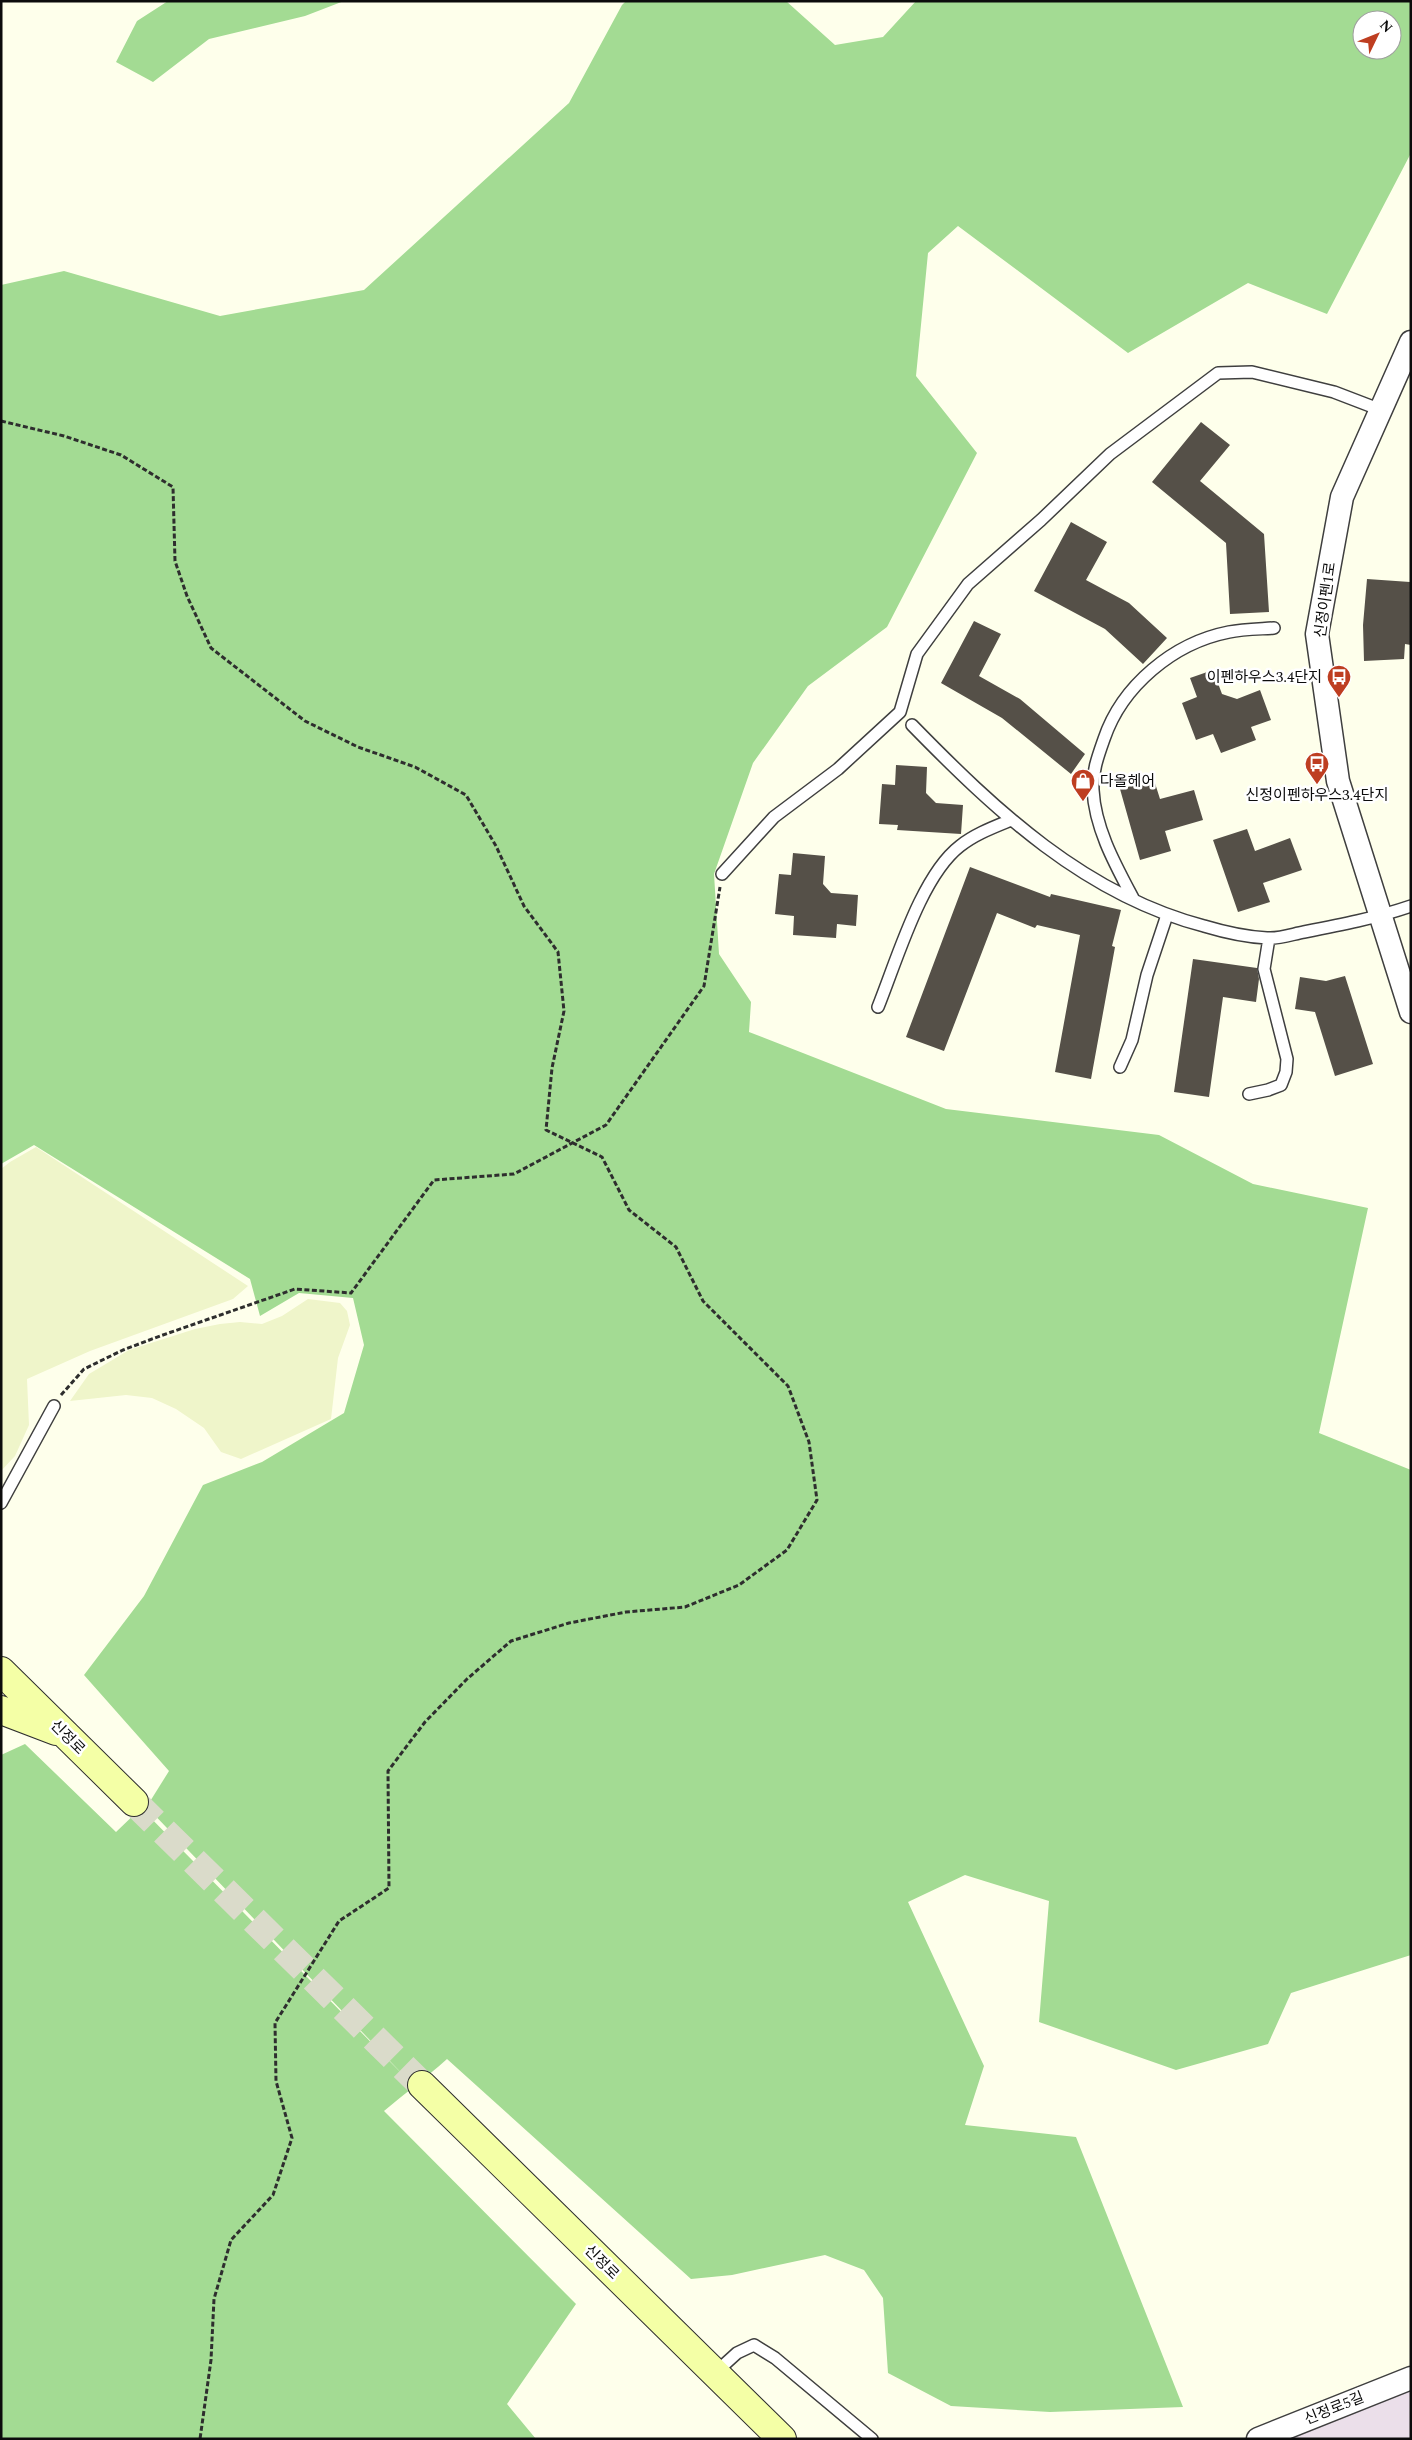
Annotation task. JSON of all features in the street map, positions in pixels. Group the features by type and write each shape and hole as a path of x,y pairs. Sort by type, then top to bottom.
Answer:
{"main road":[{"name":"신정로","path":"1,1671 134,1802"},
{"path":"1,1710 67,1736"},
{"name":"신정로","path":"422,2085 782,2439"}],"street":[{"name":"신정이펜1로","path":"1411,342 1342,497 1317,634 1338,781 1379,916 1411,1012"},
{"name":"신정로5길","path":"1258,2439 1411,2378"}],"lane":[{"path":"722,874 774,817 838,769 900,712 917,654 968,584 1041,520 1110,454 1218,373 1252,372 1334,392 1381,410"},
{"path":"1134,900 1111,855 1098,818 1093,790 1096,762 1106,732 1120,705 1139,681 1168,658 1193,645 1228,632 1274,628"},
{"path":"912,725 1011,820 1049,851 1108,887 1167,915 1213,929 1269,938 1379,916 1411,906"},
{"path":"878,1007 926,889 938,867 960,845 1011,820"},
{"path":"1120,1067 1132,1040 1147,975 1167,915"},
{"path":"1249,1094 1280,1085 1286,1072 1288,1058 1264,969 1269,938"},
{"path":"1,1503 54,1406"},
{"path":"715,2373 737,2352 754,2345 775,2358 872,2439"}],"path":[{"path":"1,421 64,436 121,456 173,487 176,561 187,596 211,648 305,721 358,747 414,767 466,795 496,846 524,906 558,952 564,1011 552,1068 546,1130 602,1157 629,1210 676,1248 703,1301 788,1386 809,1442 817,1500 787,1550 739,1585 684,1607 626,1612 569,1623 512,1641 467,1679 432,1714 388,1770 389,1888 339,1921 275,2023 276,2081 292,2138 273,2195 231,2240 214,2299 211,2360 200,2439"},
{"path":"54,1406 63,1390 84,1369 141,1343 295,1289 351,1292 434,1180 514,1174 606,1125 704,986 722,874"}],"shaded area":[{"path":"1411,2378 1411,2439 1258,2439"}],"green space":[{"path":"168,1 344,1 305,16 209,39 153,82 116,62 137,21"},
{"path":"626,1 786,1 835,45 883,37 916,1 1411,1 1411,153 1327,314 1248,283 1128,353 958,226 928,253 916,376 977,453 887,627 808,686 753,763 714,874 719,954 751,1002 749,1032 946,1109 1159,1135 1253,1184 1368,1208 1319,1433 1411,1470 1411,1955 1291,1993 1268,2044 1176,2070 1039,2022 1049,1901 965,1875 908,1902 984,2066 965,2125 1076,2137 1183,2407 1050,2412 951,2406 888,2373 883,2298 864,2270 825,2255 732,2275 691,2279 447,2059 384,2111 576,2304 507,2404 536,2439 1,2439 1,1755 25,1744 116,1832 141,1808 409,2081 144,1804 149,1803 169,1771 84,1675 144,1596 203,1485 262,1462 344,1413 364,1345 353,1298 299,1293 260,1316 250,1279 34,1145 1,1164 1,285 64,271 220,316 364,290 569,103 622,5"},
{"path":"36,1147 248,1286 233,1299 90,1351 27,1379 29,1425 15,1456 1,1471 1,1169"},
{"path":"308,1299 340,1303 347,1311 350,1325 338,1358 331,1419 241,1459 221,1452 204,1428 176,1409 152,1398 126,1395 70,1401 89,1374 129,1350 195,1329 220,1324 240,1322 262,1324 282,1316"}],"building":[{"path":"1201,422 1230,445 1200,481 1264,534 1269,612 1230,614 1226,543 1152,482"},
{"path":"1071,522 1107,542 1086,580 1129,603 1167,638 1143,664 1105,629 1034,591"},
{"path":"1367,579 1410,582 1411,645 1405,644 1404,659 1364,661 1363,625"},
{"path":"974,621 1001,634 979,676 1020,699 1085,754 1071,774 1002,718 941,683"},
{"path":"1213,670 1222,694 1237,699 1260,690 1271,720 1251,727 1256,740 1221,753 1213,734 1196,740 1182,703 1197,697 1190,678"},
{"path":"896,765 927,767 926,793 936,803 963,805 961,834 897,830 898,825 879,824 882,784 895,785"},
{"path":"1154,780 1160,799 1194,790 1203,820 1165,831 1171,851 1140,860 1120,789"},
{"path":"1247,829 1255,851 1290,838 1302,870 1263,883 1270,902 1238,912 1213,840"},
{"path":"793,853 825,856 823,884 831,893 858,895 856,926 837,924 836,938 793,935 794,916 775,914 779,874 791,875"},
{"path":"970,867 1050,897 1051,894 1121,910 1112,946 1115,947 1091,1079 1055,1072 1080,935 1037,925 1035,928 997,913 944,1051 906,1037"},
{"path":"1193,959 1257,968 1259,979 1256,1002 1223,997 1209,1097 1174,1092"},
{"path":"1345,976 1373,1064 1335,1076 1315,1012 1295,1009 1300,977 1326,981"}],"tunnel":[{"path":"134,1802 422,2085"}],"place":[{"name":"이펜하우스3.4단지","path":"1339,698"},
{"name":"신정이펜하우스3.4단지","path":"1317,785"},
{"name":"다올헤어","path":"1083,802"}]}
